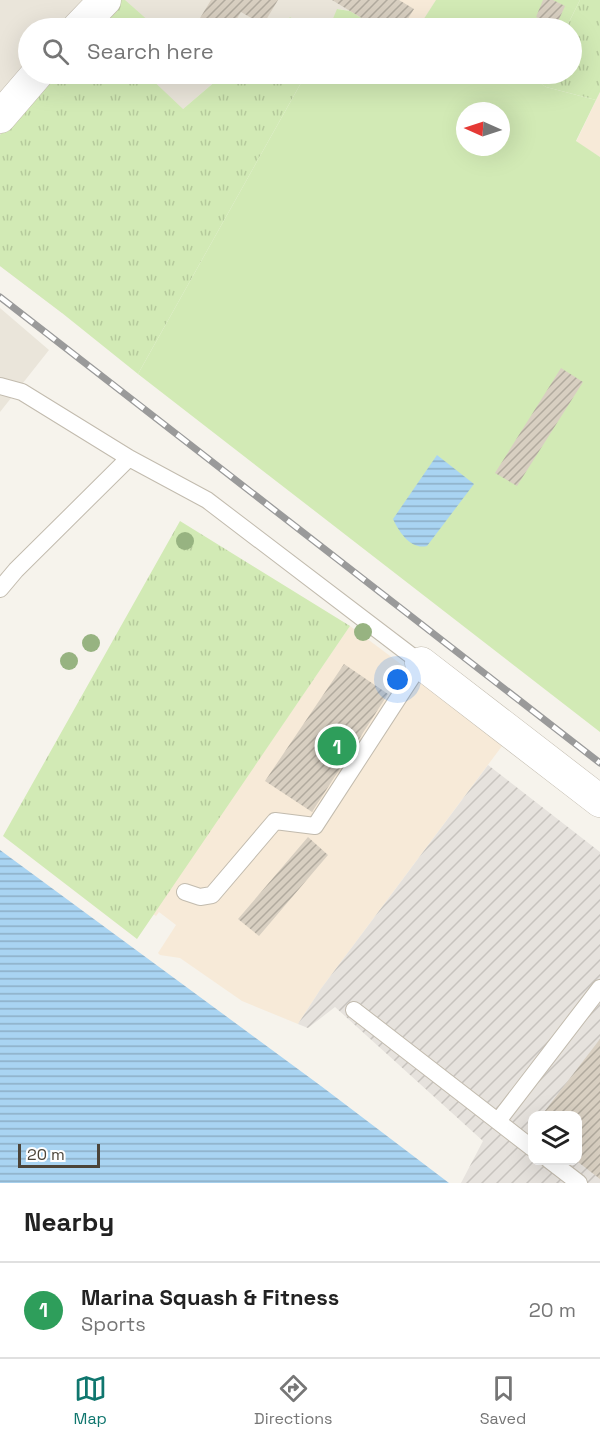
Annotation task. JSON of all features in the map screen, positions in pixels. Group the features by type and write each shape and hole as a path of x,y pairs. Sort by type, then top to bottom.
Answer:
{"street":[{"path":"88,18 105,0"},
{"path":"0,117 28,84"},
{"path":"421,663 600,801"}],"lane":[{"path":"0,386 22,392 129,458 207,500 421,663 315,826 275,821 212,895 200,897 184,892"},
{"path":"0,589 16,570 129,458"},
{"path":"498,1121 600,988"},
{"path":"354,1010 528,1145"},
{"path":"554,1165 579,1183"}],"shaded area":[{"path":"0,0 436,0 424,18 362,18 350,11 338,9 334,18 18,18 18,84 212,84 183,109 62,313 0,266"},
{"path":"357,0 436,0 424,18 362,18 350,11"},
{"path":"600,92 600,157 576,142"},
{"path":"0,308 49,350 0,412"},
{"path":"350,626 505,742 320,990 298,1024 242,1001 180,958 160,955 158,953 176,925 159,912 156,916 153,914"},
{"path":"488,765 600,852 600,1183 461,1183 483,1141 335,1007 308,1028 298,1024 320,990"}],"green space":[{"path":"121,0 125,0 145,18 105,18"},
{"path":"436,0 580,0 571,18 424,18"},
{"path":"580,0 600,0 600,92 596,100 541,84 582,84 582,18 571,18"},
{"path":"337,9 350,11 362,18 333,18"},
{"path":"46,84 157,84 183,109 212,84 300,84 138,374 0,266 0,135"},
{"path":"300,84 542,84 596,100 576,141 600,157 600,732 138,374"},
{"path":"180,521 350,626 137,939 3,836"}],"water":[{"path":"437,455 474,484 427,546 421,547 406,539 393,519"},
{"path":"0,850 321,1086 449,1183 0,1183"}],"building":[{"path":"211,0 278,0 267,18 251,18 241,12 237,18 200,18"},
{"path":"332,0 399,0 414,9 408,18 362,18"},
{"path":"543,0 553,0 565,6 560,18 536,17"},
{"path":"561,368 583,382 517,486 495,473"},
{"path":"344,664 388,694 312,812 265,781"},
{"path":"308,837 328,855 259,936 238,919"},
{"path":"600,1039 600,1179 582,1165 582,1111 545,1111"}],"railway":[{"path":"0,297 600,763"}],"place":[{"name":"Marina Squash & Fitness","path":"337,746"}]}
